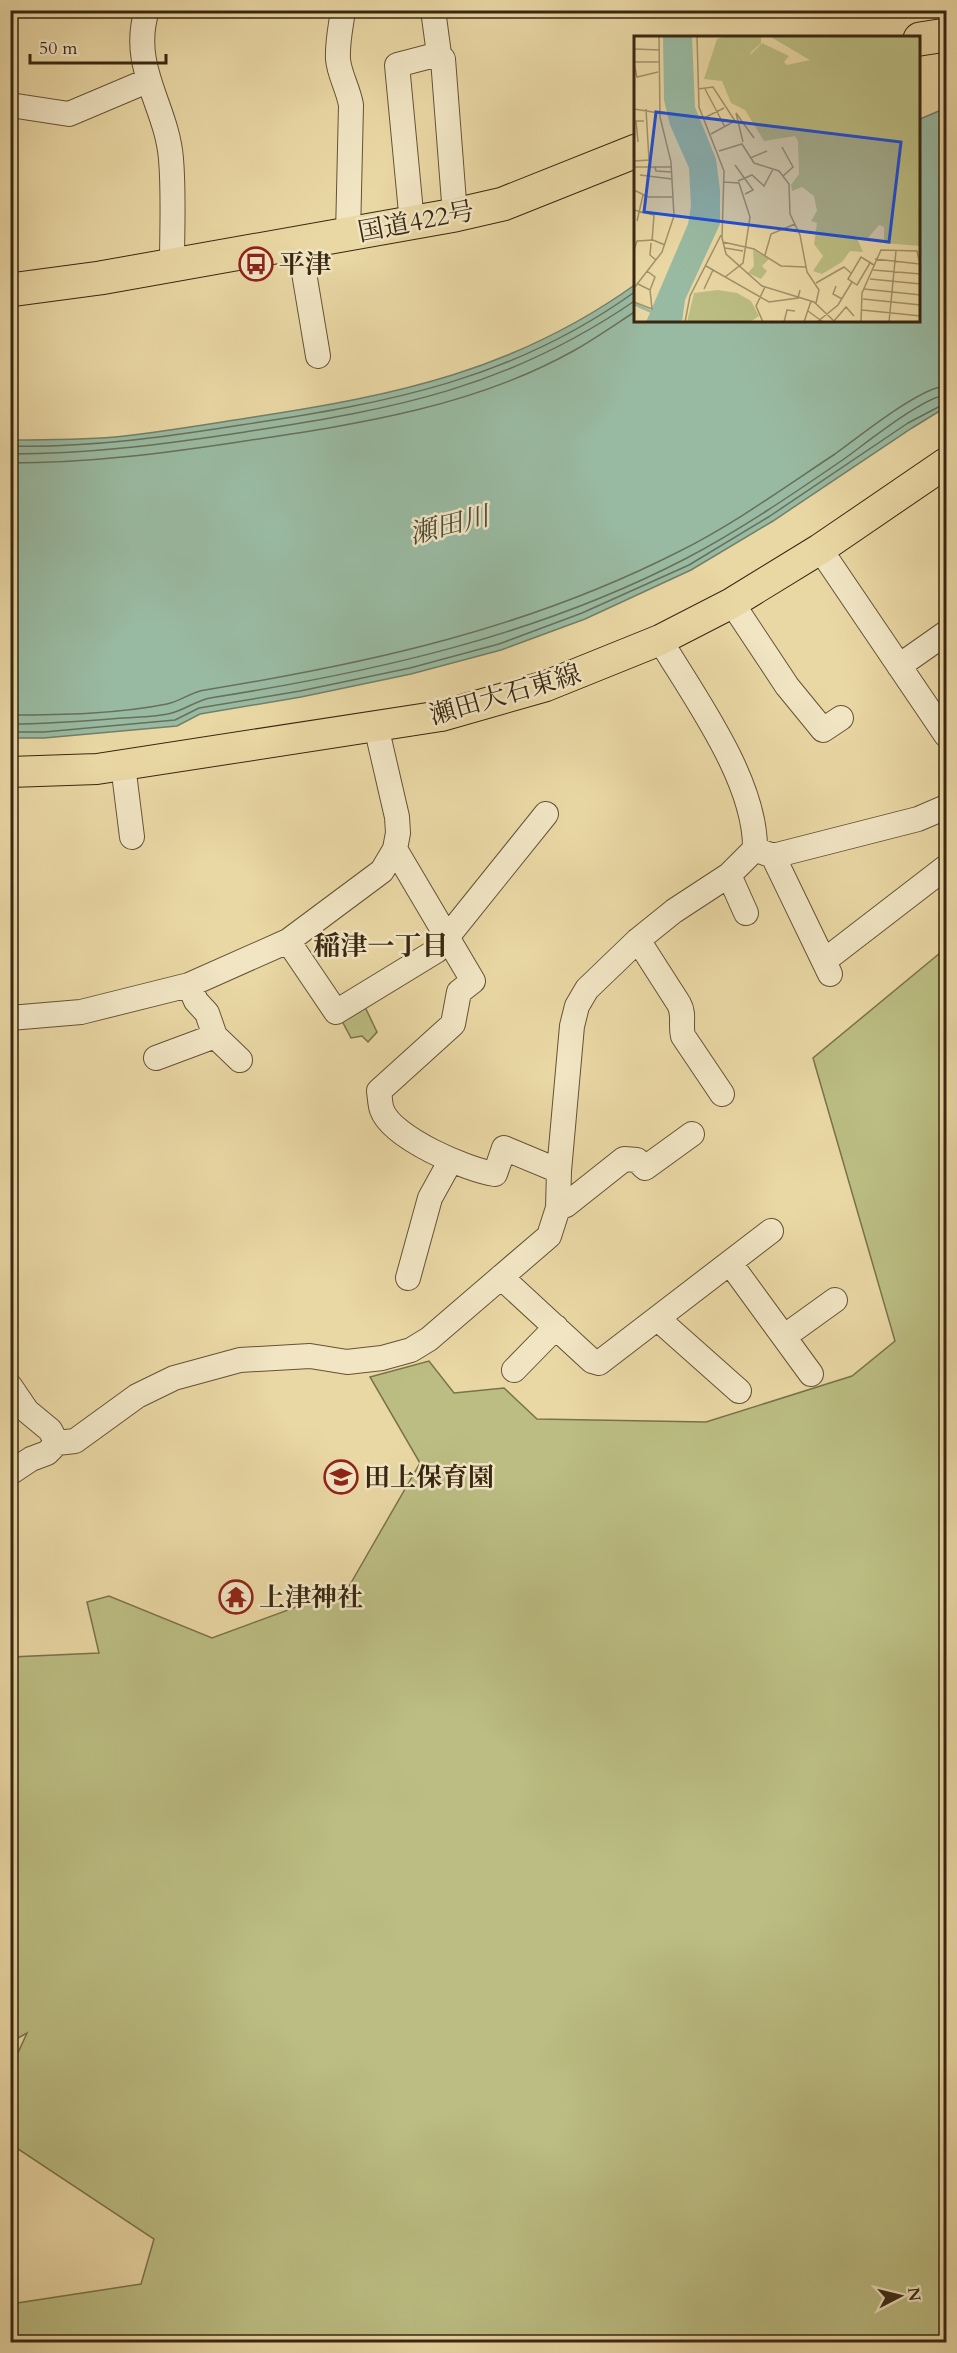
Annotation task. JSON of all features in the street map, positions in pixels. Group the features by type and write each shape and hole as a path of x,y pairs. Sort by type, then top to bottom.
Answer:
{"highway":[{"path":"921,39 946,35"},
{"name":"国道422号","path":"10,290 172,265 455,215 503,204 634,152"}],"main road":[{"name":"瀬田大石東線","path":"10,772 64,772 123,765 441,716 504,700 579,674 660,640 732,603 820,549 946,463"}],"street":[{"path":"147,10 142,23 142,52 147,81 164,125 171,157 172,265"},
{"path":"343,10 338,57 340,72 348,86 351,105 348,235"},
{"path":"433,10 439,54 443,59 455,215"},
{"path":"412,223 397,65 439,54"},
{"path":"10,105 69,114 147,81"},
{"path":"299,243 318,356"},
{"path":"820,549 946,735"},
{"path":"732,603 787,686 823,730 841,718"},
{"path":"899,666 946,633"},
{"path":"660,640 720,739 744,794 764,853 827,968 946,867"},
{"path":"10,1018 81,1012 189,985 288,941 382,872 395,849 397,817 376,726"},
{"path":"123,765 132,837"},
{"path":"10,1473 31,1459 47,1453 57,1443 75,1441 153,1386 240,1360 310,1356 347,1362 382,1358 411,1350 429,1339 549,1236 558,1208 559,1171 572,1026 577,1006 587,989 638,940 674,911 764,853 900,824 946,807"},
{"path":"288,941 336,1012 436,951 546,814"},
{"path":"395,849 473,981 459,992 453,1024 379,1091 382,1112 412,1142 477,1172 495,1174 504,1148 559,1171"},
{"path":"729,875 746,913"},
{"path":"638,940 683,1012 681,1028 683,1036 722,1094"},
{"path":"189,985 196,1001 207,1013 215,1036 240,1060"},
{"path":"156,1058 215,1036"},
{"path":"558,1208 566,1205 624,1159 637,1160 645,1168 692,1134"},
{"path":"408,1278 409,1231 451,1160"},
{"path":"501,1277 592,1361 599,1363 771,1231"},
{"path":"730,1263 811,1374"},
{"path":"785,1336 835,1300"},
{"path":"658,1319 739,1391"},
{"path":"514,1370 556,1328"},
{"path":"10,1386 27,1411 50,1430 57,1443"}],"green space":[{"path":"946,948 946,2342 11,2342 11,2304 141,2284 154,2239 18,2149 11,2136 11,2068 27,2033 11,2042 11,1657 99,1653 87,1602 109,1596 212,1638 348,1588 420,1463 370,1377 429,1361 454,1393 504,1388 537,1419 706,1422 852,1376 895,1341 813,1058"},
{"path":"365,1007 377,1032 368,1042 362,1036 351,1038 341,1019"}],"water":[{"name":"瀬田川","path":"946,108 946,407 773,521 691,570 585,619 501,650 411,674 301,697 200,714 177,726 44,738 11,738 11,440 89,439 150,433 307,408 407,388 500,358 546,338 591,314 634,285 634,322 921,322 921,119"}],"place":[{"name":"平津","path":"256,264"},
{"name":"田上保育園","path":"341,1477"},
{"name":"上津神社","path":"236,1597"}],"district":[{"name":"稲津一丁目","path":"381,946"}]}
